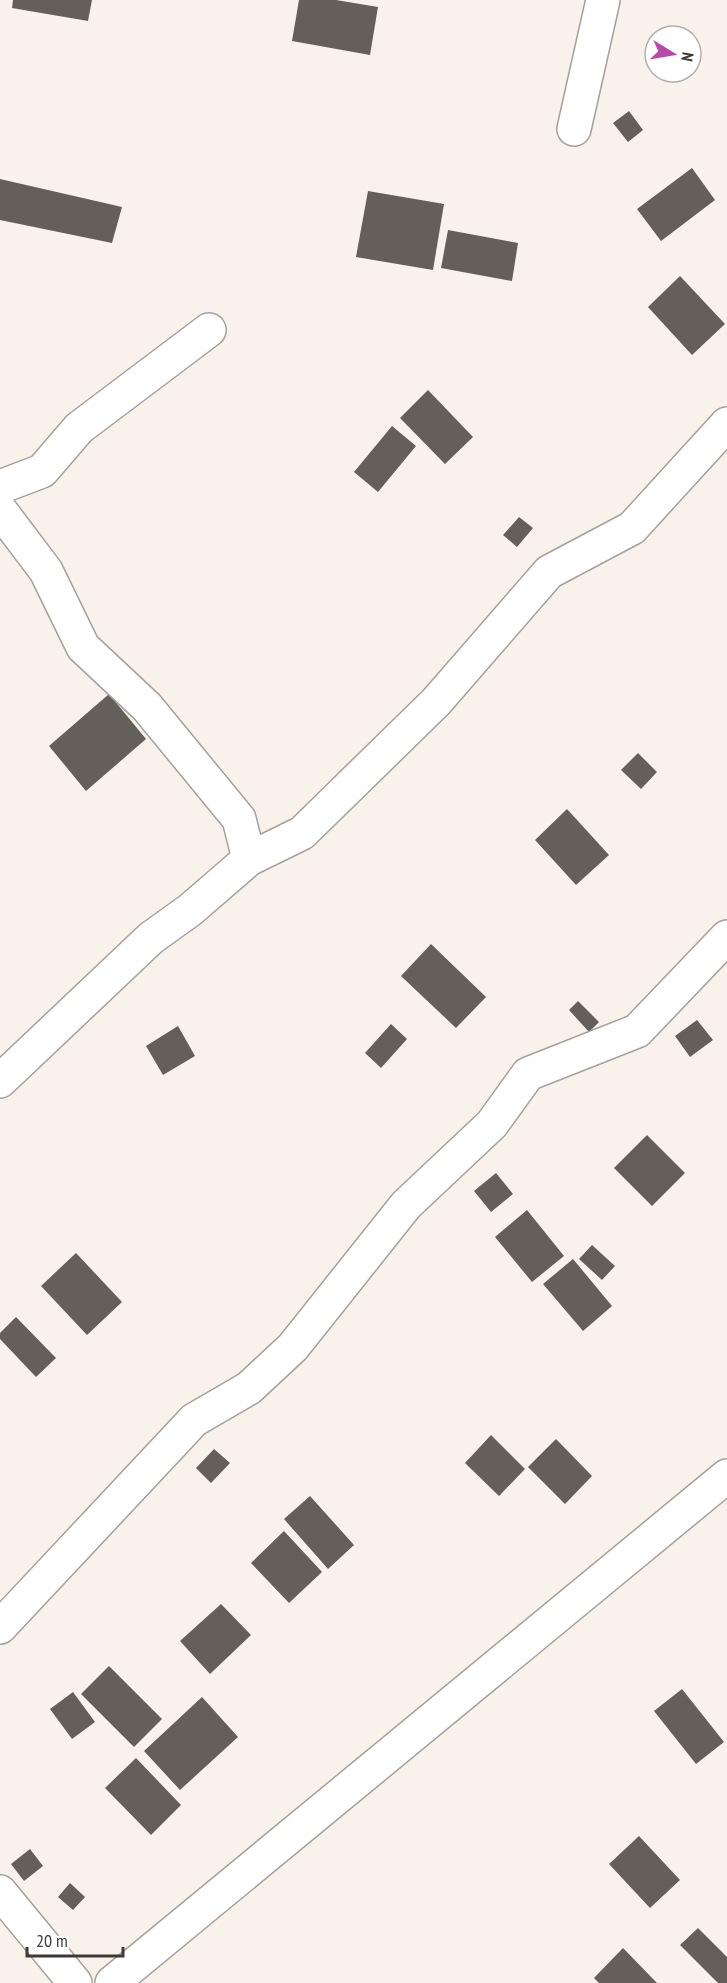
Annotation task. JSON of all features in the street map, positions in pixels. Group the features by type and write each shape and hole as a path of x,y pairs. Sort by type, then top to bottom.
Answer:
{"street":[{"path":"574,129 603,0"},
{"path":"0,487 42,471 79,428 209,330"},
{"path":"0,1081 151,938 190,910 249,859 302,833 436,702 549,572 632,528 727,424"},
{"path":"0,510 46,571 83,647 147,707 239,819 249,859"},
{"path":"0,1627 194,1420 249,1388 293,1347 406,1205 492,1124 528,1074 637,1031 727,937"},
{"path":"112,1983 727,1476"},
{"path":"0,1892 75,1983"}],"building":[{"path":"13,0 92,0 88,21 12,8"},
{"path":"299,0 336,0 378,7 370,55 292,41"},
{"path":"629,111 643,130 628,142 613,123"},
{"path":"692,168 715,200 661,241 637,209"},
{"path":"0,179 122,207 112,243 0,220"},
{"path":"368,191 444,204 433,270 356,257"},
{"path":"448,230 518,243 512,281 441,268"},
{"path":"680,276 725,324 692,355 648,307"},
{"path":"428,390 473,437 445,464 400,418"},
{"path":"392,426 416,446 378,492 354,472"},
{"path":"519,517 533,528 517,547 503,535"},
{"path":"109,694 146,739 86,791 49,746"},
{"path":"638,753 657,772 641,789 621,770"},
{"path":"567,809 609,855 576,885 535,840"},
{"path":"431,944 486,997 456,1028 401,976"},
{"path":"578,1001 599,1022 589,1032 569,1010"},
{"path":"697,1020 713,1040 690,1057 675,1036"},
{"path":"391,1024 407,1039 381,1068 365,1053"},
{"path":"178,1026 195,1056 163,1075 146,1046"},
{"path":"647,1135 685,1173 652,1206 614,1168"},
{"path":"496,1173 513,1194 491,1212 474,1191"},
{"path":"527,1210 564,1256 532,1282 495,1237"},
{"path":"592,1245 615,1266 602,1280 579,1259"},
{"path":"76,1253 122,1302 87,1335 41,1286"},
{"path":"573,1259 612,1306 583,1331 543,1284"},
{"path":"16,1317 56,1358 36,1377 0,1339 0,1333"},
{"path":"491,1435 525,1469 499,1496 465,1463"},
{"path":"556,1439 592,1476 565,1504 528,1467"},
{"path":"214,1449 230,1463 211,1483 196,1468"},
{"path":"310,1496 354,1545 328,1569 284,1519"},
{"path":"284,1531 322,1572 289,1603 251,1563"},
{"path":"221,1604 251,1635 210,1674 180,1641"},
{"path":"109,1666 162,1719 134,1747 81,1694"},
{"path":"682,1689 724,1742 696,1764 654,1711"},
{"path":"73,1692 95,1722 72,1739 50,1709"},
{"path":"202,1697 238,1737 180,1790 144,1751"},
{"path":"136,1758 181,1805 151,1835 105,1788"},
{"path":"639,1836 680,1880 650,1908 609,1864"},
{"path":"30,1849 43,1866 24,1881 11,1864"},
{"path":"70,1883 85,1897 73,1910 58,1897"},
{"path":"698,1928 727,1957 727,1983 718,1983 680,1945"},
{"path":"623,1948 657,1983 599,1983 594,1978"}]}
